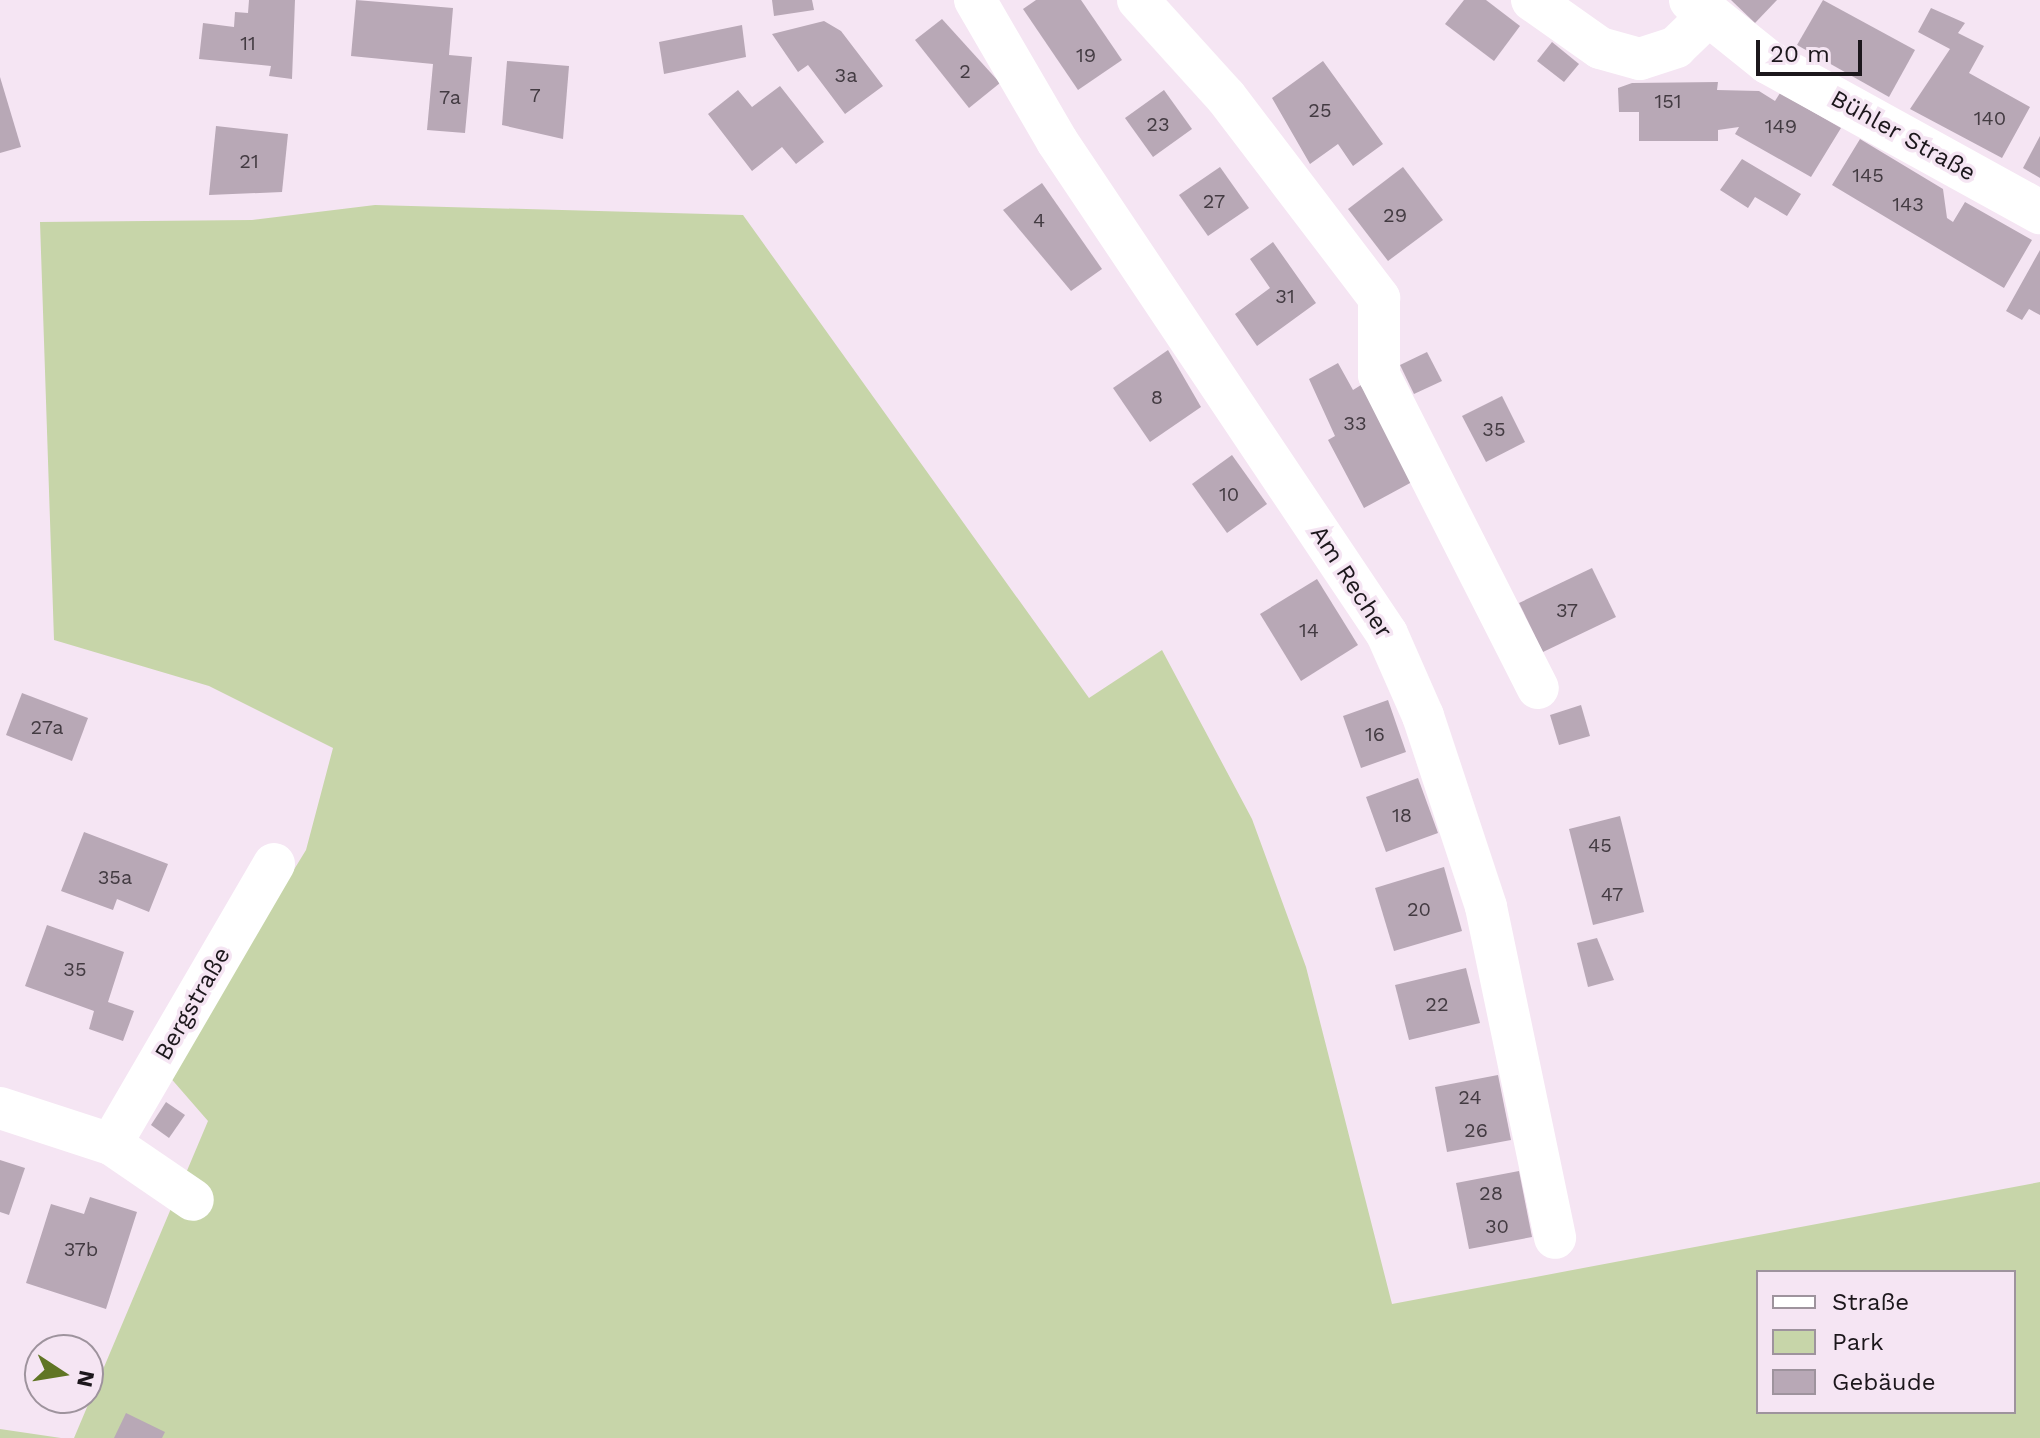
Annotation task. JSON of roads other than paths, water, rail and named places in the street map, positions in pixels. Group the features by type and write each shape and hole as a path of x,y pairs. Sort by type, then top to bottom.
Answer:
{"main road":[{"name":"Bühler Straße","path":"1699,8 1768,62 2040,212"}],"street":[{"name":"Am Recher","path":"975,0 1057,141 1387,634 1423,716 1486,907 1555,1238"},
{"path":"1138,0 1226,97 1379,298 1379,375 1538,688"},
{"path":"1532,0 1600,48 1640,59 1676,47 1699,8"},
{"name":"Bergstraße","path":"111,1144 274,864"},
{"path":"0,1108 111,1144 193,1200"}]}
